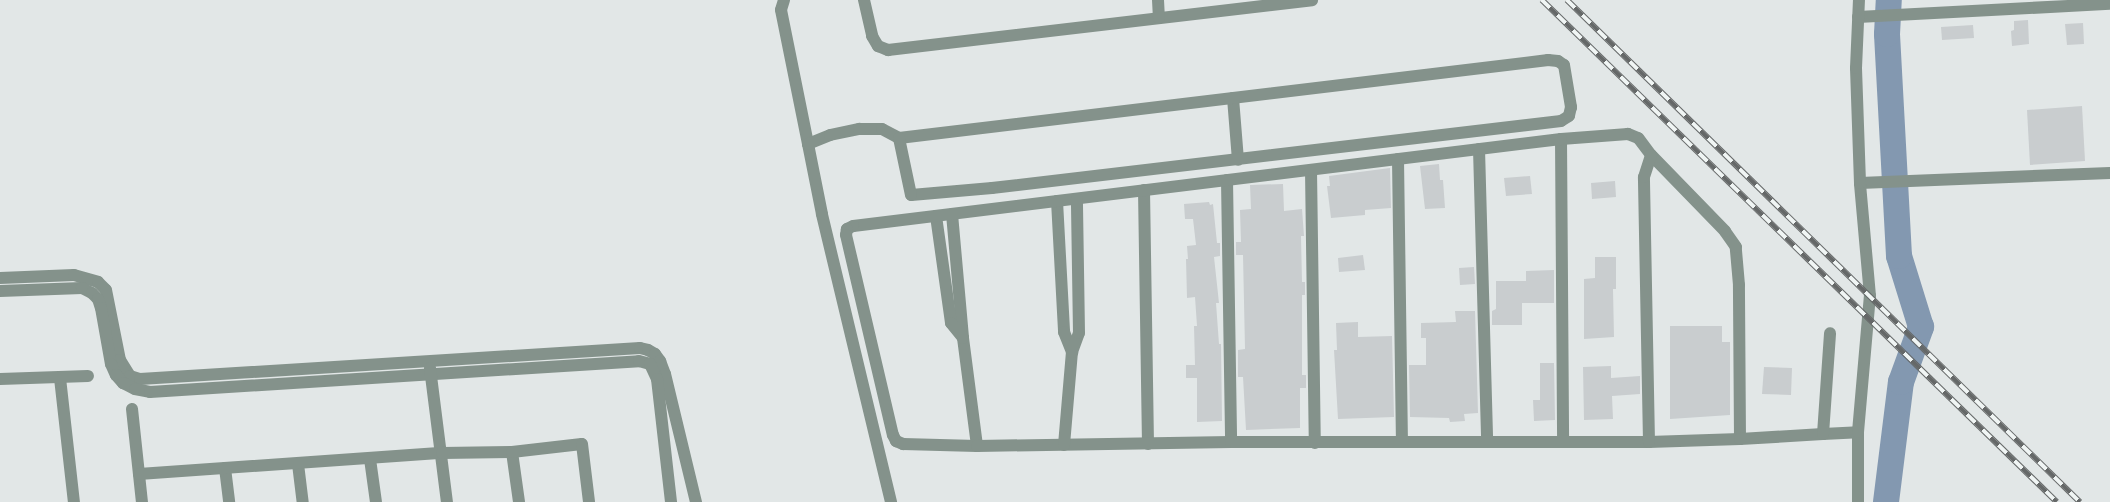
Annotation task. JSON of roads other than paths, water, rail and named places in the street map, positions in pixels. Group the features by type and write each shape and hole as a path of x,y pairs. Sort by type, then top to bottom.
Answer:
{"street":[{"path":"784,0 781,10 822,214 891,502"},
{"path":"864,0 872,36 878,46 888,50 1312,0"},
{"path":"1158,0 1160,18"},
{"path":"1858,502 1855,433 1870,296 1866,183 1856,68 1859,0"},
{"path":"1858,17 2110,4"},
{"path":"808,144 830,135 858,129 882,128 899,138 1548,60 1558,61 1564,65 1571,107 1569,116 1561,122 992,188 911,195 899,138"},
{"path":"1233,98 1238,160"},
{"path":"1740,439 1739,285 1736,247 1726,232 1651,155 1638,138 1628,134 1561,139 854,226 847,229 846,235 893,435 896,441 903,444 977,446 1232,442 1649,442 1740,439 1855,433"},
{"path":"1561,139 1563,441"},
{"path":"1479,149 1487,442"},
{"path":"1649,442 1644,177 1651,155"},
{"path":"1398,159 1402,442"},
{"path":"1311,170 1315,443"},
{"path":"1866,183 1898,180 2110,173"},
{"path":"1227,180 1232,442"},
{"path":"1144,190 1148,444"},
{"path":"1064,445 1072,352 1079,333 1077,199"},
{"path":"1057,201 1064,332 1072,352"},
{"path":"952,214 962,338 977,446"},
{"path":"936,216 951,323 962,338"},
{"path":"0,278 74,275 88,277 98,282 106,290 120,360 130,376 140,379 429,360 640,348 648,350 655,354 660,361 665,374 696,502"},
{"path":"0,291 82,288 92,293 98,299 101,308 111,364 116,375 123,383 135,389 150,392 639,361 650,364 657,378 671,502"},
{"path":"1823,434 1830,333"},
{"path":"429,360 447,502"},
{"path":"0,378 88,376"},
{"path":"60,378 74,502"},
{"path":"132,409 142,502"},
{"path":"139,474 442,453 512,452 582,444 589,502"},
{"path":"512,452 519,502"},
{"path":"370,459 376,502"},
{"path":"298,464 303,502"},
{"path":"225,468 229,502"}],"waterway":[{"path":"1886,502 1901,382 1921,327 1899,256 1887,34 1889,0"}],"railway":[{"path":"1542,0 2057,502"},
{"path":"1567,0 2080,502"}]}
